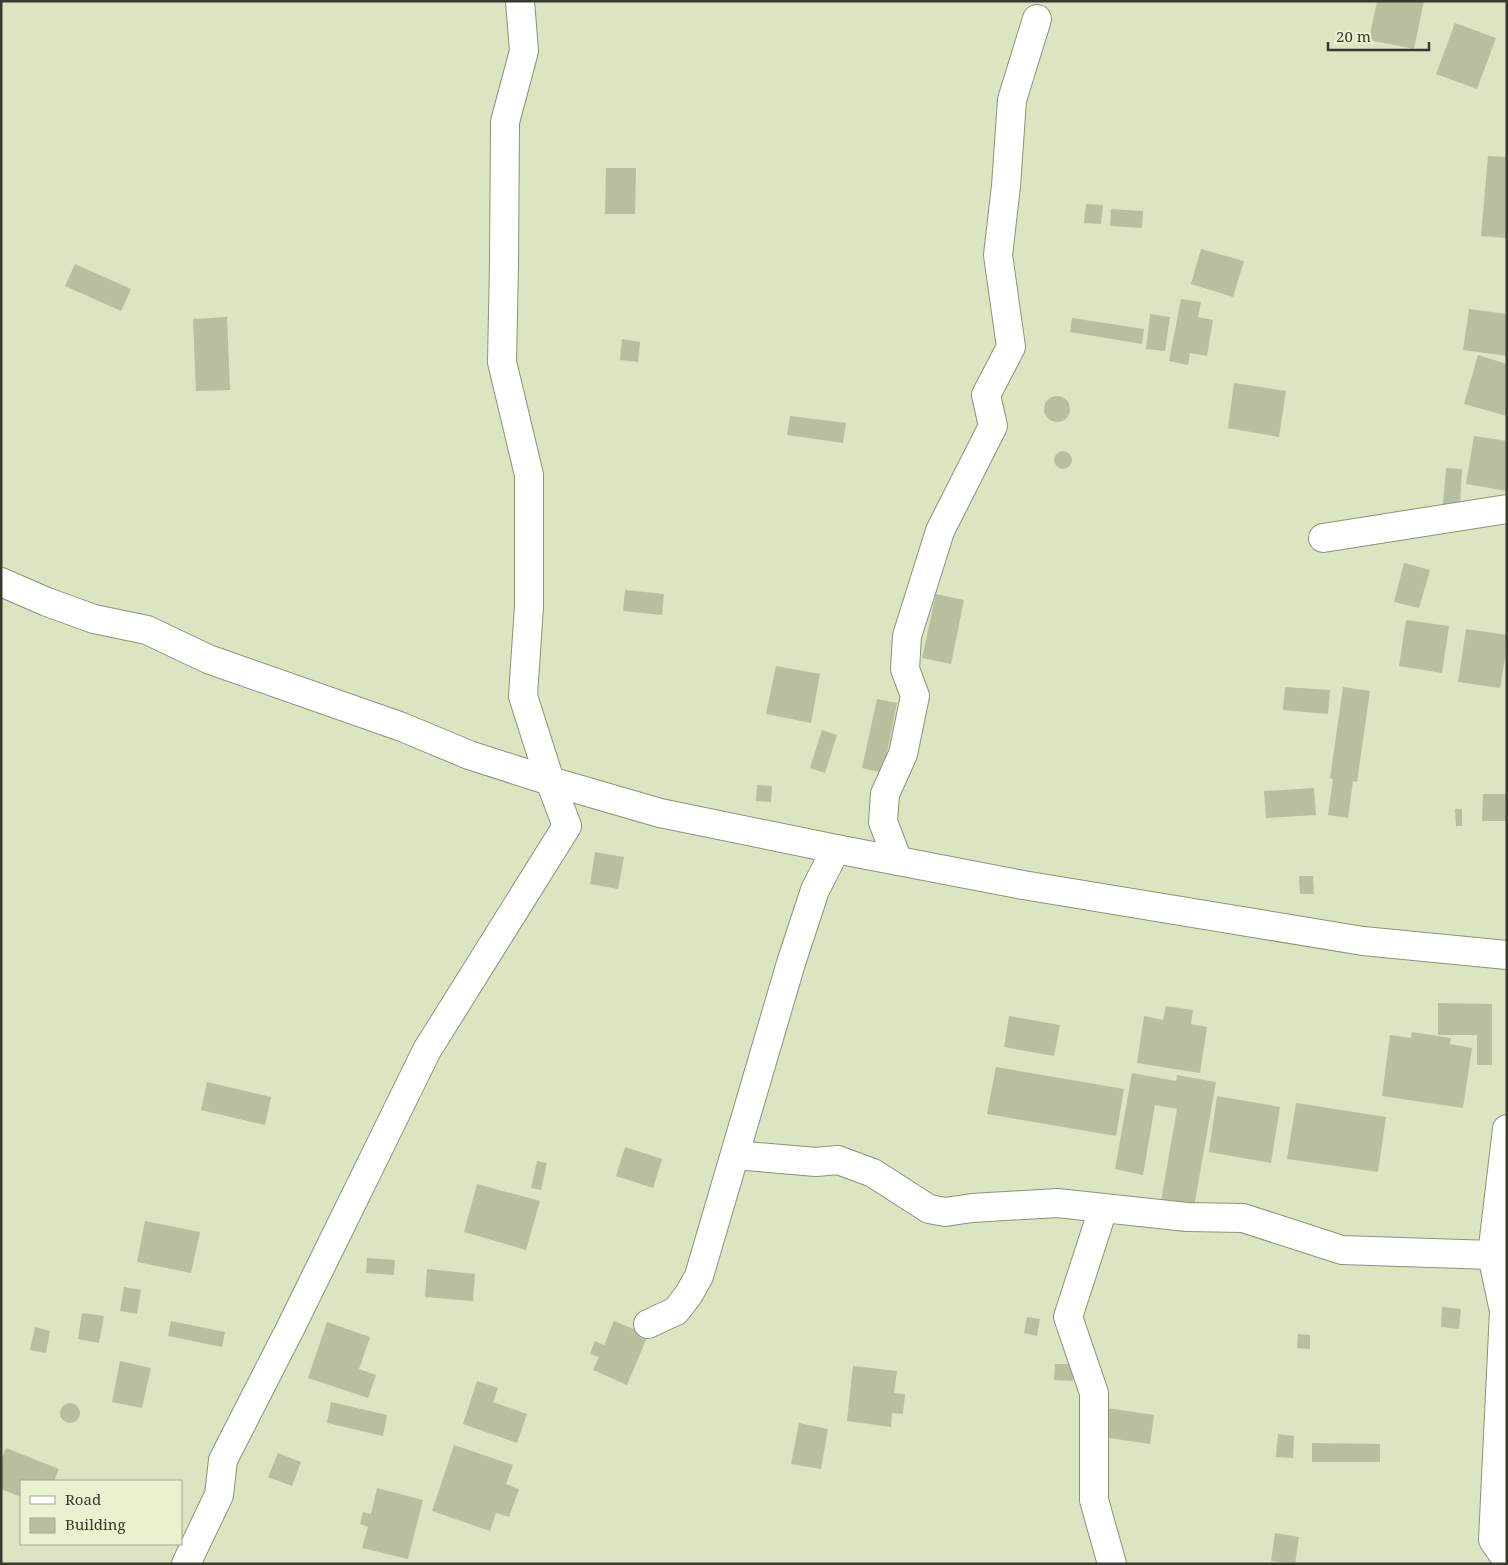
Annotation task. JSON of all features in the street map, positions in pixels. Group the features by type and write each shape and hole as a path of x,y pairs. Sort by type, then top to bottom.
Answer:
{"street":[{"path":"186,1564 219,1495 223,1460 291,1327 427,1050 567,826 550,781 523,696 529,606 529,475 502,362 505,122 524,51 520,1"},
{"path":"898,861 883,822 885,794 903,754 915,696 905,669 907,636 940,531 993,426 986,395 1011,347 998,256 1006,186 1012,100 1037,19"},
{"path":"1323,538 1507,509"},
{"path":"1,582 47,602 94,619 147,630 208,658 402,727 469,755 660,813 1023,885 1362,941 1507,955"},
{"path":"648,1324 676,1311 689,1294 699,1276 790,963 815,890 836,849"},
{"path":"1507,1129 1492,1255 1506,1311 1493,1540 1507,1560"},
{"path":"735,1155 816,1162 838,1160 873,1173 929,1209 945,1212 972,1208 1057,1204 1187,1217 1242,1218 1342,1250 1492,1255"},
{"path":"1103,1209 1068,1317 1094,1393 1094,1500 1112,1564"}],"building":[{"path":"1377,1 1424,1 1414,49 1369,40"},
{"path":"1455,23 1496,38 1477,89 1436,74"},
{"path":"1488,156 1507,157 1507,238 1481,236"},
{"path":"606,168 636,168 635,214 605,214"},
{"path":"1086,204 1103,205 1101,224 1084,223"},
{"path":"1111,209 1143,211 1142,228 1110,226"},
{"path":"1201,249 1244,261 1233,297 1191,284"},
{"path":"75,264 131,289 121,311 65,286"},
{"path":"1181,299 1201,302 1198,317 1213,320 1207,356 1190,353 1188,365 1169,361"},
{"path":"1469,309 1507,314 1507,356 1463,350"},
{"path":"1150,314 1170,317 1165,351 1146,349"},
{"path":"227,317 230,390 196,391 193,319"},
{"path":"1072,318 1144,329 1142,344 1070,332"},
{"path":"622,339 640,342 638,362 620,360"},
{"path":"1478,355 1507,364 1507,416 1464,404"},
{"path":"1234,383 1286,391 1279,437 1228,428"},
{"path":"1057,396 1066,400 1070,409 1066,418 1057,422 1048,418 1044,409 1048,400"},
{"path":"790,416 846,423 843,443 787,435"},
{"path":"1474,436 1507,441 1507,491 1466,484"},
{"path":"1063,451 1069,454 1072,460 1069,466 1063,469 1057,466 1054,460 1057,454"},
{"path":"1446,468 1462,469 1460,506 1443,504"},
{"path":"1404,563 1430,570 1419,608 1394,602"},
{"path":"625,590 664,594 662,615 623,611"},
{"path":"936,594 964,600 951,664 922,658"},
{"path":"1406,620 1449,626 1442,673 1399,666"},
{"path":"1466,629 1507,635 1500,688 1458,682"},
{"path":"776,666 820,674 811,723 766,714"},
{"path":"1285,687 1330,690 1328,714 1283,710"},
{"path":"1343,687 1370,691 1357,782 1353,781 1348,818 1328,815 1333,779 1330,778"},
{"path":"877,699 897,703 883,773 862,768"},
{"path":"822,730 837,735 825,773 810,768"},
{"path":"757,785 772,786 771,802 756,801"},
{"path":"1314,788 1316,815 1266,818 1264,791"},
{"path":"1483,794 1507,794 1507,821 1482,821"},
{"path":"1455,809 1462,809 1462,826 1456,826"},
{"path":"595,852 624,857 618,889 590,884"},
{"path":"1299,876 1313,876 1314,894 1300,894"},
{"path":"1438,1003 1492,1004 1492,1065 1477,1065 1477,1035 1438,1035"},
{"path":"1166,1006 1193,1010 1191,1024 1207,1027 1200,1073 1137,1063 1144,1016 1163,1020"},
{"path":"1009,1016 1060,1025 1054,1056 1004,1047"},
{"path":"1412,1032 1451,1038 1450,1044 1472,1048 1463,1108 1382,1096 1390,1035 1411,1038"},
{"path":"996,1067 1124,1089 1116,1136 987,1114"},
{"path":"1132,1073 1176,1081 1177,1075 1216,1082 1194,1207 1161,1201 1177,1109 1155,1105 1143,1175 1115,1169"},
{"path":"207,1082 271,1097 265,1125 201,1110"},
{"path":"1217,1096 1280,1107 1271,1163 1209,1152"},
{"path":"1296,1103 1386,1117 1378,1172 1287,1159"},
{"path":"625,1147 662,1159 653,1188 616,1176"},
{"path":"537,1161 547,1163 541,1190 531,1188"},
{"path":"477,1184 540,1201 526,1250 464,1232"},
{"path":"145,1221 200,1232 191,1273 137,1262"},
{"path":"367,1258 395,1260 394,1275 366,1273"},
{"path":"427,1269 475,1274 473,1301 425,1297"},
{"path":"124,1287 141,1290 137,1314 120,1311"},
{"path":"1442,1307 1461,1309 1459,1329 1441,1327"},
{"path":"82,1313 104,1316 99,1343 78,1339"},
{"path":"1027,1317 1040,1319 1037,1336 1024,1333"},
{"path":"171,1321 225,1332 222,1347 168,1336"},
{"path":"614,1321 648,1335 627,1385 593,1370 599,1357 590,1354 595,1341 604,1345"},
{"path":"327,1322 370,1337 359,1369 376,1375 368,1398 308,1378"},
{"path":"35,1327 50,1331 46,1353 30,1350"},
{"path":"1298,1334 1310,1335 1310,1349 1297,1348"},
{"path":"120,1361 151,1368 142,1408 112,1402"},
{"path":"1055,1364 1074,1364 1073,1381 1054,1380"},
{"path":"853,1366 897,1371 894,1393 905,1394 903,1414 892,1413 891,1427 847,1421"},
{"path":"477,1381 498,1388 493,1402 527,1414 517,1443 463,1424"},
{"path":"331,1402 387,1415 383,1436 327,1423"},
{"path":"70,1403 77,1406 80,1413 77,1420 70,1423 63,1420 60,1413 63,1406"},
{"path":"1107,1408 1154,1415 1150,1444 1102,1437"},
{"path":"799,1423 828,1429 821,1469 791,1464"},
{"path":"1278,1434 1294,1436 1293,1458 1276,1457"},
{"path":"1312,1443 1380,1444 1380,1462 1312,1462"},
{"path":"454,1445 513,1465 506,1484 519,1489 509,1517 496,1513 490,1531 432,1511"},
{"path":"6,1448 59,1469 54,1480 20,1480 20,1497 1,1489 1,1460"},
{"path":"278,1453 301,1462 292,1486 268,1477"},
{"path":"377,1488 423,1500 408,1559 362,1548 368,1527 360,1524 363,1512 371,1514"},
{"path":"1275,1533 1299,1537 1295,1564 1271,1561"}]}
